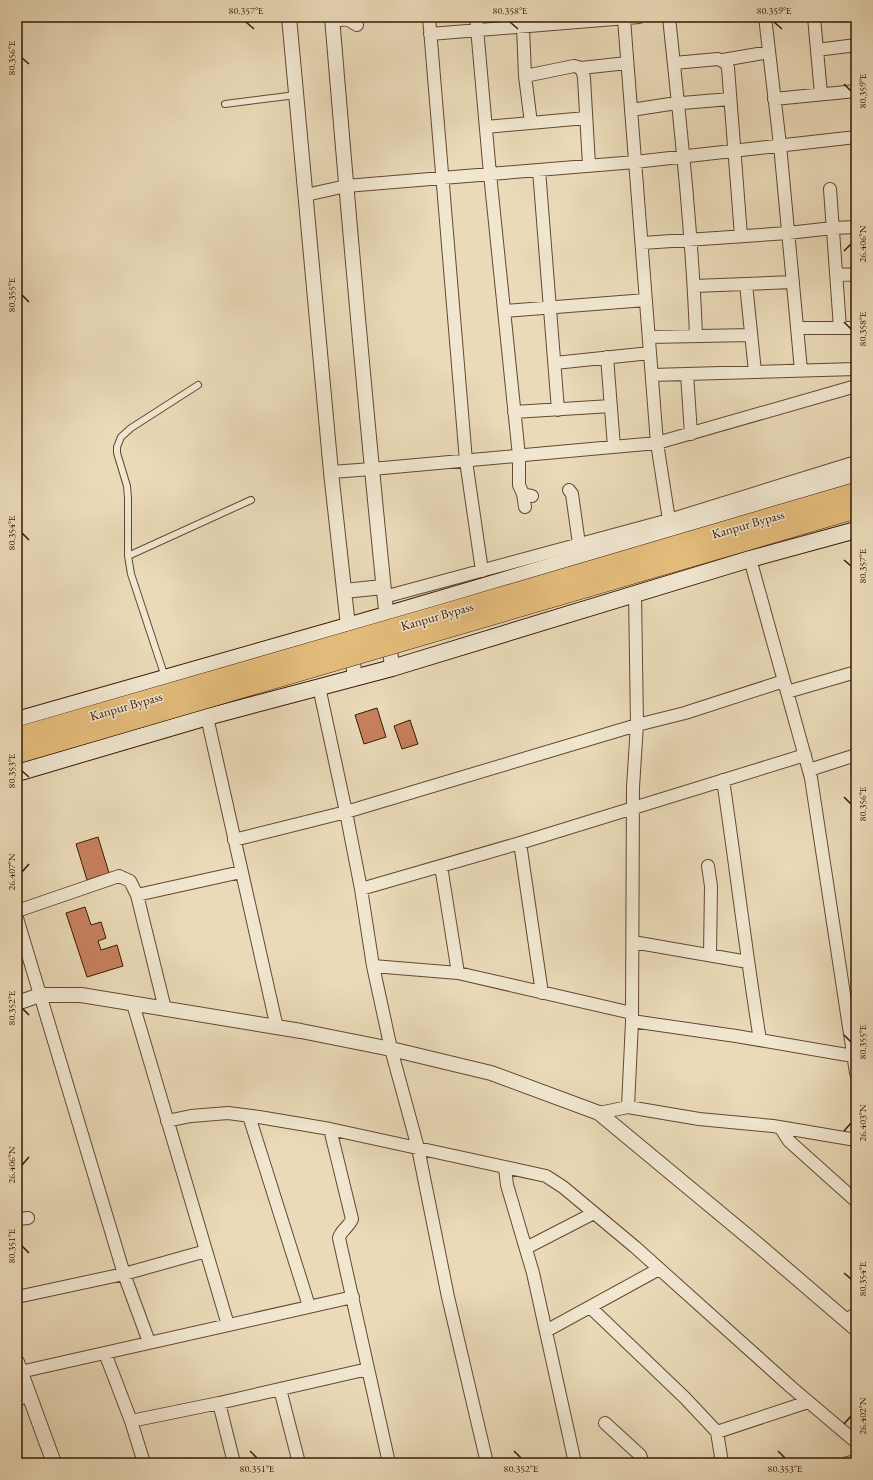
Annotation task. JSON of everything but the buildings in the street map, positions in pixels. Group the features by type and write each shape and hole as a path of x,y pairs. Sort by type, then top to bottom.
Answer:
{"highway":[{"name":"Kanpur Bypass","path":"17,737 856,492"},
{"name":"Kanpur Bypass","path":"17,754 856,509"}],"main road":[{"path":"17,720 386,615 856,476"},
{"path":"17,773 207,717 392,668 750,559 856,530"}],"street":[{"path":"289,17 331,472 348,626 356,678"},
{"path":"429,17 466,461 482,571"},
{"path":"476,17 490,174 519,456 520,485 527,495 526,507"},
{"path":"430,34 639,17"},
{"path":"669,17 683,156 694,286 696,336"},
{"path":"765,17 780,145 801,370"},
{"path":"814,17 821,94"},
{"path":"357,25 347,19 332,19 372,470 392,668"},
{"path":"624,19 657,444 670,520"},
{"path":"523,26 525,76 531,123"},
{"path":"817,50 856,45"},
{"path":"674,63 718,59 723,60 769,52"},
{"path":"723,60 728,68 733,151 741,236"},
{"path":"525,76 574,66 581,68 628,63"},
{"path":"581,68 584,78 589,166"},
{"path":"774,99 856,91"},
{"path":"631,110 730,99"},
{"path":"486,127 586,118"},
{"path":"306,194 346,186 635,162 856,137"},
{"path":"539,170 558,410"},
{"path":"830,189 840,328"},
{"path":"642,243 856,227"},
{"path":"836,274 856,275"},
{"path":"694,286 793,282"},
{"path":"746,284 755,372"},
{"path":"504,311 646,300"},
{"path":"797,328 856,328"},
{"path":"649,337 751,335"},
{"path":"555,363 650,353"},
{"path":"607,357 614,447"},
{"path":"652,375 856,369"},
{"path":"687,374 691,434"},
{"path":"331,472 372,470 657,444 856,386"},
{"path":"514,412 611,406"},
{"path":"344,591 384,592 482,571 670,520 856,462"},
{"path":"569,490 572,494 579,544"},
{"path":"750,559 809,770 850,1001 853,1056 856,1073"},
{"path":"628,1107 632,1017 633,787 636,725 635,594"},
{"path":"234,840 346,812 636,725 786,686 856,672"},
{"path":"319,687 361,889 373,966 391,1049 418,1148 448,1297 487,1463"},
{"path":"207,717 277,1028"},
{"path":"361,889 520,843 805,755"},
{"path":"809,770 856,756"},
{"path":"723,780 760,1040"},
{"path":"520,843 542,993"},
{"path":"441,866 458,973"},
{"path":"708,866 712,886 710,955"},
{"path":"137,895 241,872"},
{"path":"17,911 119,876 130,881 137,895 165,1009"},
{"path":"17,918 124,1274 149,1342"},
{"path":"633,942 748,962"},
{"path":"373,966 458,973 542,993 632,1017 853,1056"},
{"path":"17,1003 40,995 81,995 391,1049 491,1073 600,1113 757,1244 853,1321"},
{"path":"133,1004 228,1324"},
{"path":"600,1113 628,1107 699,1119 780,1127 856,1140"},
{"path":"167,1121 191,1116 220,1114 249,1116 330,1130 546,1176 563,1187 659,1269 808,1402 856,1442"},
{"path":"249,1116 310,1306"},
{"path":"780,1127 789,1141 856,1201"},
{"path":"330,1130 352,1219 340,1233 339,1238 389,1463"},
{"path":"505,1168 507,1185 533,1272 575,1463"},
{"path":"526,1248 594,1214"},
{"path":"17,1297 124,1274 206,1251"},
{"path":"546,1330 659,1269"},
{"path":"54,1463 23,1397 19,1367 104,1353 352,1297"},
{"path":"590,1307 717,1432 722,1463"},
{"path":"104,1353 131,1421 144,1463"},
{"path":"131,1421 219,1403 368,1369"},
{"path":"280,1389 300,1463"},
{"path":"717,1432 808,1402"},
{"path":"219,1403 234,1463"},
{"path":"605,1423 640,1455 643,1463"},
{"path":"847,1463 856,1461"}],"lane":[{"path":"225,104 296,95"},
{"path":"165,677 131,574 128,556 127,486 117,454 117,447 121,437 131,428 198,385"},
{"path":"128,556 251,500"}]}
